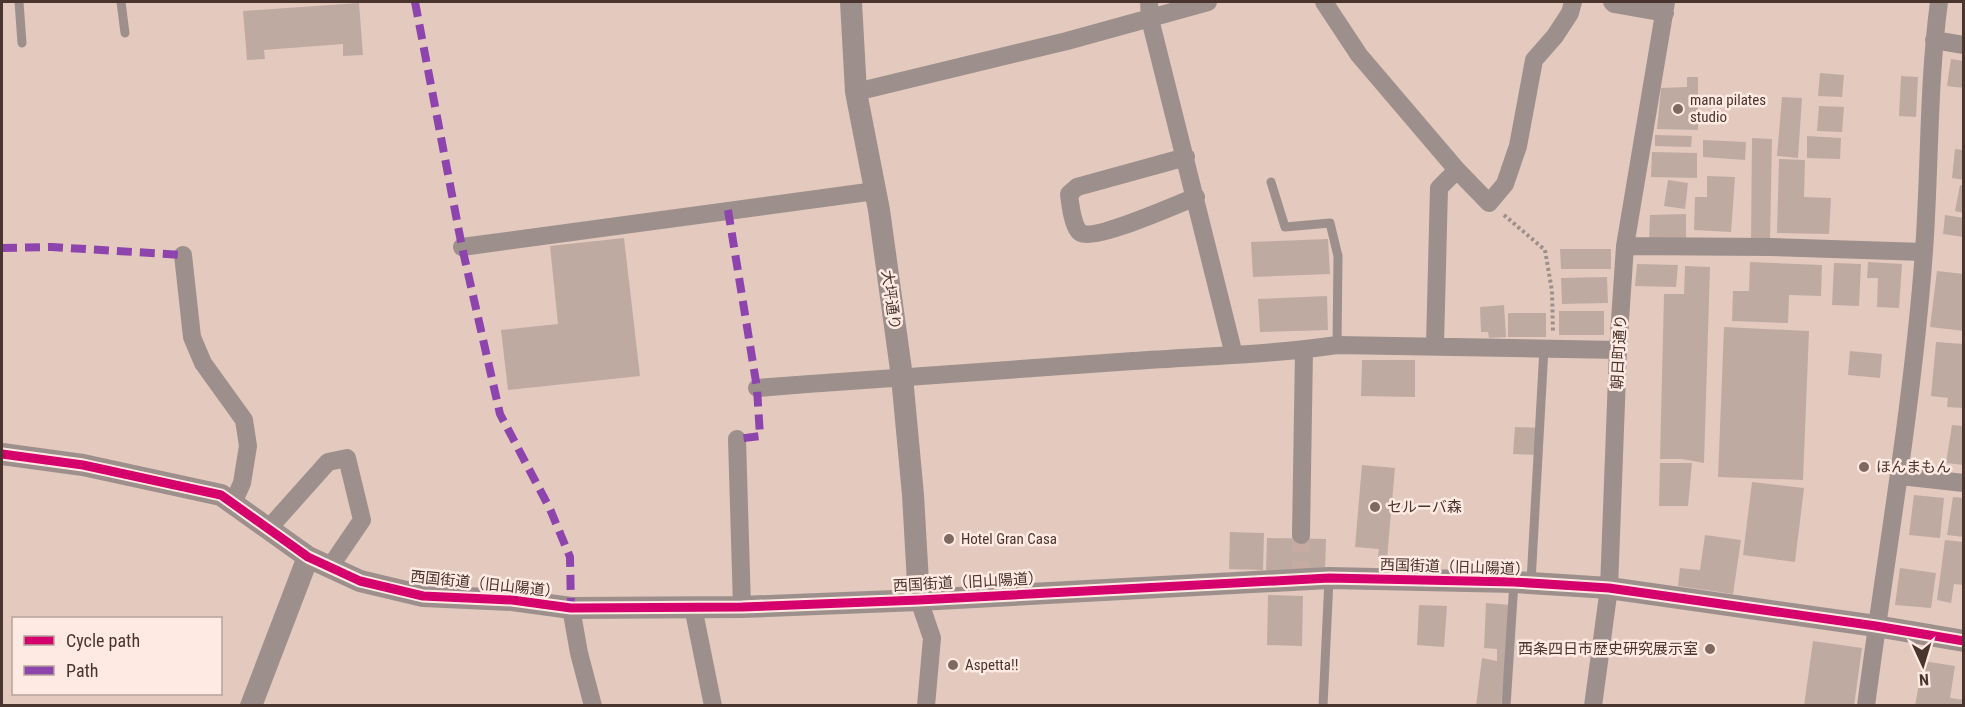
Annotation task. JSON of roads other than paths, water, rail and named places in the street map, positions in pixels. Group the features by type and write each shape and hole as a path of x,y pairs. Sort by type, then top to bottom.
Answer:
{"street":[{"name":"大坪通り","path":"851,2 856,92 875,191 902,377 913,495 919,600"},
{"path":"856,92 1150,10 1208,2"},
{"path":"1324,2 1359,55 1456,170 1489,203 1505,184 1518,146 1534,60 1555,36 1570,13 1573,2"},
{"path":"1612,2 1614,4 1666,7"},
{"path":"1866,705 1900,476 1924,252 1934,40 1939,2"},
{"name":"朝日町通り","path":"1593,705 1609,588 1618,350 1625,246 1666,7"},
{"path":"1150,10 1234,355"},
{"path":"1934,40 1964,45"},
{"path":"1186,157 1077,188 1069,194 1070,204 1076,227 1081,233 1091,235 1108,231 1196,197"},
{"path":"1435,345 1439,188 1456,170"},
{"path":"462,247 875,191"},
{"path":"1625,246 1769,246 1924,252"},
{"path":"183,255 192,337 203,363 244,420 248,446 242,483 233,503"},
{"path":"757,388 1304,350 1337,345 1618,350"},
{"path":"1301,535 1304,350"},
{"path":"737,439 742,607"},
{"name":"西国街道（旧山陽道）","path":"2,454 83,465 221,495 308,557 360,581 423,596 512,600 571,608 742,607 1329,578 1522,583 1609,588 1876,626 1964,641"},
{"path":"269,528 328,462 347,458 362,520 330,567"},
{"path":"1900,476 1964,483"},
{"path":"251,705 308,557"},
{"path":"919,600 932,638 926,705"},
{"path":"693,607 713,705"},
{"path":"571,608 579,653 593,705"}],"lane":[{"path":"19,2 22,43"},
{"path":"121,2 124,33"},
{"path":"1271,182 1285,226 1330,223 1338,256 1337,345"},
{"path":"1506,705 1549,348"},
{"path":"1323,705 1329,578"}],"tunnel":[{"path":"1301,535 1301,579"}],"place":[{"name":"mana pilates studio","path":"1678,109"},
{"name":"ほんまもん","path":"1864,467"},
{"name":"セルーバ森","path":"1375,507"},
{"name":"Hotel Gran Casa","path":"949,539"},
{"name":"西条四日市歴史研究展示室","path":"1710,649"},
{"name":"Aspetta!!","path":"953,665"}]}
